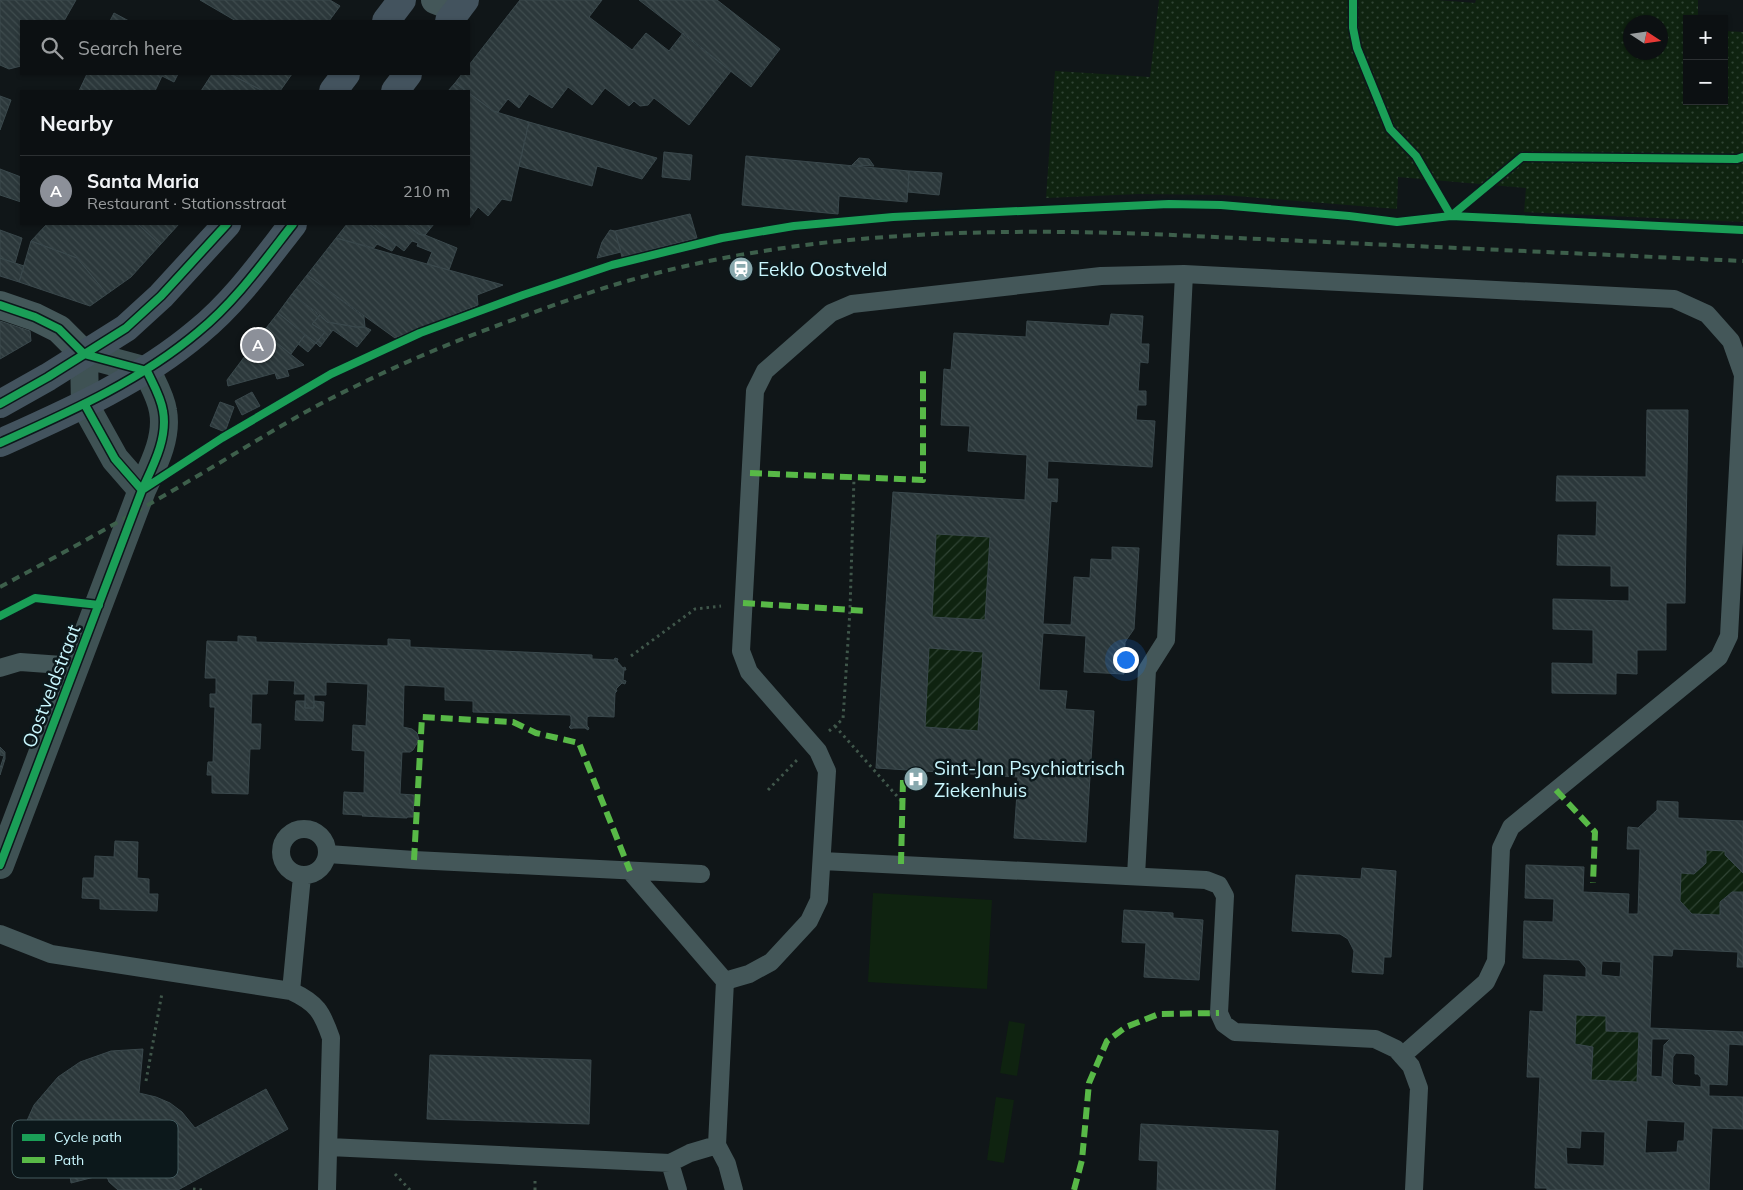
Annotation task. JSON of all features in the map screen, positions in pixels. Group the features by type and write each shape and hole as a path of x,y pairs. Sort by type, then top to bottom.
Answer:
{"main road":[{"path":"387,20 402,0"},
{"path":"334,90 345,75"},
{"path":"396,90 407,75"},
{"path":"0,404 48,377 126,328 161,296 225,225"},
{"path":"0,443 85,404 147,371 200,331 224,308 253,276 292,225"}],"street":[{"path":"0,306 35,317 59,329 84,354 147,371"},
{"path":"84,354 85,404 115,459 142,490"},
{"name":"Oostveldstraat","path":"0,865 142,490 158,455 164,423 163,410 157,391 147,371"}],"lane":[{"path":"1136,876 1147,670 1166,640 1184,274"},
{"path":"725,981 749,974 771,962 809,922 819,900 827,771 818,751 749,672 741,651 755,391 765,371 831,314 852,304 1100,276 1184,274 1674,299 1707,314 1731,341 1743,375 1739,531 1729,636 1720,658 1510,827 1501,848 1496,961 1486,982 1402,1056"},
{"path":"0,668 20,662 76,666"},
{"path":"304,828 319,834 324,840 328,854 322,868 302,876 288,870 283,864 280,848 283,840 289,834 304,828"},
{"path":"328,854 701,874"},
{"path":"822,860 1206,880 1219,885 1225,896 1219,1013 1224,1024 1235,1032 1375,1039 1396,1049 1411,1066 1419,1088 1414,1190"},
{"path":"630,871 725,981 717,1145 726,1164 734,1190"},
{"path":"291,991 302,876"},
{"path":"0,934 51,954 291,991 308,999 323,1016 331,1038 327,1190"},
{"path":"328,1147 670,1163 717,1145"},
{"path":"670,1163 678,1190"}],"path":[{"path":"768,790 812,744 843,719 850,610 854,478"},
{"path":"631,656 695,609 744,603"},
{"path":"835,726 903,803"},
{"path":"146,1081 166,973"},
{"path":"193,1190 202,1190"}],"green space":[{"path":"1159,0 1438,0 1475,3 1476,0 1698,0 1698,15 1683,15 1683,105 1728,105 1728,31 1743,32 1743,222 1524,212 1526,188 1398,177 1397,209 1224,195 1139,194 1046,198 1055,71 1150,77"},
{"path":"936,534 990,537 985,620 932,617"},
{"path":"929,648 983,652 978,731 925,727"},
{"path":"1706,850 1725,851 1725,855 1743,873 1743,892 1732,892 1720,902 1720,915 1692,914 1680,901 1681,873 1694,874 1706,863"},
{"path":"873,893 992,900 987,989 868,982"},
{"path":"1576,1015 1606,1016 1606,1031 1639,1032 1637,1082 1591,1080 1593,1047 1575,1044"},
{"path":"1009,1021 1025,1024 1017,1076 1000,1073"},
{"path":"996,1097 1014,1100 1004,1163 987,1160"}],"building":[{"path":"0,0 76,0 65,20 20,20 20,66 9,69 0,65"},
{"path":"200,0 330,0 340,6 330,20 234,20"},
{"path":"520,0 602,0 589,17 632,50 646,33 669,51 683,33 731,71 689,125 654,98 648,105 640,106 634,101 629,106 605,88 592,105 568,87 552,108 529,94 519,108 508,99 498,112 493,111 470,94 470,90 465,90 455,83 461,75 470,75 470,64"},
{"path":"639,0 717,0 780,49 751,87"},
{"path":"114,13 127,20 110,20"},
{"path":"87,75 178,75 174,82 162,76 155,90 79,90"},
{"path":"211,75 232,75 261,90 202,90"},
{"path":"232,75 291,75 281,90 261,90"},
{"path":"455,83 465,90 449,90"},
{"path":"470,94 493,111 529,122 511,201 502,199 488,216 478,207 470,218"},
{"path":"0,96 11,100 0,130"},
{"path":"529,122 657,158 642,179 597,166 592,186 522,167 519,166"},
{"path":"664,152 692,155 690,180 662,177"},
{"path":"746,156 909,171 907,202 839,196 838,214 742,205"},
{"path":"859,158 869,159 874,166 852,165"},
{"path":"0,169 20,177 20,202 0,195"},
{"path":"909,171 942,173 939,195 908,192"},
{"path":"690,214 697,238 622,257 615,231"},
{"path":"46,225 139,225 160,245 131,277 107,294 77,258 31,241"},
{"path":"139,225 178,225 160,245"},
{"path":"346,225 370,225 396,245 392,251 377,244 374,248 336,238"},
{"path":"370,225 406,225 418,234 457,248 449,270 427,264 432,252 417,246 418,243 412,241 404,251"},
{"path":"406,225 433,225 425,235 421,235"},
{"path":"0,230 22,238 15,263 0,258"},
{"path":"610,230 615,231 621,252 597,258 602,242"},
{"path":"336,238 503,285 477,295 478,305 395,338 307,275"},
{"path":"31,241 77,258 107,294 90,306 19,282"},
{"path":"0,258 24,266 19,282 0,276"},
{"path":"307,275 364,317 365,327 327,322 292,294"},
{"path":"292,294 320,315 312,324 325,332 316,343 278,313"},
{"path":"278,313 305,335 291,354 263,332"},
{"path":"1111,314 1143,316 1141,344 1149,344 1148,363 1140,362 1138,391 1146,391 1146,405 1137,405 1136,420 1155,421 1152,467 1048,461 1047,479 1058,479 1057,502 1051,501 1043,624 1071,625 1074,577 1090,578 1091,559 1112,560 1112,547 1139,548 1134,629 1125,642 1124,674 1084,672 1086,636 1043,633 1039,690 1067,691 1065,709 1094,711 1086,842 1014,838 1018,777 876,768 893,492 1025,500 1027,455 968,451 970,426 941,425 944,369 951,370 954,333 1026,337 1027,321 1109,326","holes":["936,534 990,537 985,620 932,617","929,648 983,652 978,731 925,727"]},
{"path":"320,315 327,322 365,327 371,330 357,347 333,330 320,347 316,343 325,332 312,324"},
{"path":"0,321 30,331 31,341 0,359"},
{"path":"263,332 304,365 287,370 289,376 277,379 275,373 228,386 227,380"},
{"path":"305,335 316,343 308,352 298,344"},
{"path":"252,392 260,406 242,415 235,401"},
{"path":"220,402 234,407 225,432 210,426"},
{"path":"1647,410 1688,410 1685,603 1666,603 1666,650 1637,650 1637,674 1616,673 1616,694 1552,693 1552,663 1593,664 1593,630 1553,629 1553,599 1629,601 1629,586 1611,586 1611,566 1557,565 1558,535 1596,536 1597,501 1556,501 1557,476 1646,477"},
{"path":"238,636 256,637 256,642 388,646 388,639 410,640 410,647 592,655 592,659 618,659 617,661 623,668 625,667 623,680 626,681 625,684 622,683 616,689 614,717 587,717 588,730 585,728 571,729 569,727 571,725 570,715 473,712 473,701 445,700 445,687 404,685 403,727 412,729 417,733 419,740 413,750 402,752 400,794 414,795 413,817 343,814 344,792 364,793 365,751 352,750 353,725 366,726 368,684 326,682 326,695 314,695 314,708 305,708 305,694 294,694 295,681 268,680 267,694 252,694 251,724 261,724 260,749 250,749 248,794 212,793 212,775 207,775 208,762 213,762 215,707 210,707 210,694 216,694 216,678 205,678 207,641 238,642"},
{"path":"296,701 305,701 305,708 314,708 314,701 324,702 323,721 295,720"},
{"path":"0,747 5,752 5,759 0,775 4,756 0,755"},
{"path":"1657,801 1678,802 1678,818 1743,821 1743,873 1725,855 1725,851 1706,850 1706,863 1694,874 1681,873 1680,901 1692,914 1720,915 1720,902 1732,892 1743,892 1743,967 1737,967 1738,952 1673,949 1672,956 1653,955 1650,1028 1743,1032 1743,1045 1729,1044 1727,1085 1709,1084 1709,1096 1743,1097 1743,1129 1712,1128 1709,1190 1547,1190 1547,1188 1535,1188 1540,1077 1527,1077 1530,1011 1543,1012 1544,975 1586,977 1586,968 1579,960 1523,958 1524,921 1553,922 1554,899 1525,898 1526,865 1584,867 1583,892 1629,894 1628,914 1638,914 1640,849 1627,849 1628,827 1638,828 1657,810","holes":["1602,961 1621,962 1620,977 1601,975","1576,1015 1606,1016 1606,1031 1639,1032 1637,1082 1591,1080 1593,1047 1575,1044","1652,1039 1670,1039 1664,1045 1662,1077 1651,1076","1676,1053 1692,1054 1695,1057 1695,1074 1698,1074 1701,1078 1701,1087 1675,1085 1672,1082 1673,1057","1647,1120 1685,1122 1684,1141 1678,1141 1677,1152 1645,1153","1581,1131 1605,1132 1604,1166 1567,1164 1566,1147 1580,1148"]},
{"path":"115,841 138,842 137,878 149,879 149,894 158,894 157,911 100,909 100,899 82,898 83,878 94,878 95,856 114,857"},
{"path":"1362,868 1396,871 1391,957 1384,957 1383,974 1352,972 1354,951 1348,939 1340,934 1292,931 1296,875 1361,879"},
{"path":"1124,910 1173,913 1173,918 1203,920 1199,980 1144,977 1146,943 1122,942"},
{"path":"143,1049 139,1093 170,1103 182,1112 195,1128 266,1089 288,1129 178,1190 118,1190 109,1182 108,1178 178,1178 178,1120 27,1120 34,1105 58,1077 80,1062 111,1051"},
{"path":"430,1055 591,1060 589,1124 427,1119"},
{"path":"1141,1124 1278,1131 1275,1190 1157,1190 1158,1161 1139,1160"},
{"path":"70,1178 90,1178 71,1183"}],"railway":[{"path":"0,587 146,506 313,408 430,352 507,322 625,282 704,262 767,250 894,236 958,233 1086,232 1743,261"}],"marked path":[{"path":"750,473 923,480 923,370"},
{"path":"743,603 868,611"},
{"path":"414,860 422,717 513,722 536,733 579,743 630,871"},
{"path":"901,864 903,779"},
{"path":"1556,790 1595,832 1593,883"},
{"path":"1074,1190 1082,1160 1089,1083 1107,1041 1126,1027 1159,1014 1219,1013"}],"cycle path":[{"path":"1353,0 1353,28 1357,48 1390,129 1416,156 1451,216"},
{"path":"1451,216 1522,157 1737,159 1743,157"},
{"path":"142,490 222,438 331,374 420,333 612,265 722,238 794,226 893,217 1169,204 1221,205 1397,222 1451,216 1743,230"},
{"path":"0,404 48,377 126,328 161,296 226,225"},
{"path":"0,443 103,394 176,350 224,308 292,225"},
{"path":"0,305 35,317 59,329 84,354 147,371 160,401 164,421 161,442 151,471 142,490 0,865"},
{"path":"85,405 115,459 142,490"},
{"path":"0,616 35,598 99,605"}],"place":[{"name":"Eeklo Oostveld","path":"741,269"},
{"name":"Santa Maria","path":"258,345"},
{"name":"Sint-Jan Psychiatrisch Ziekenhuis","path":"916,779"}]}
